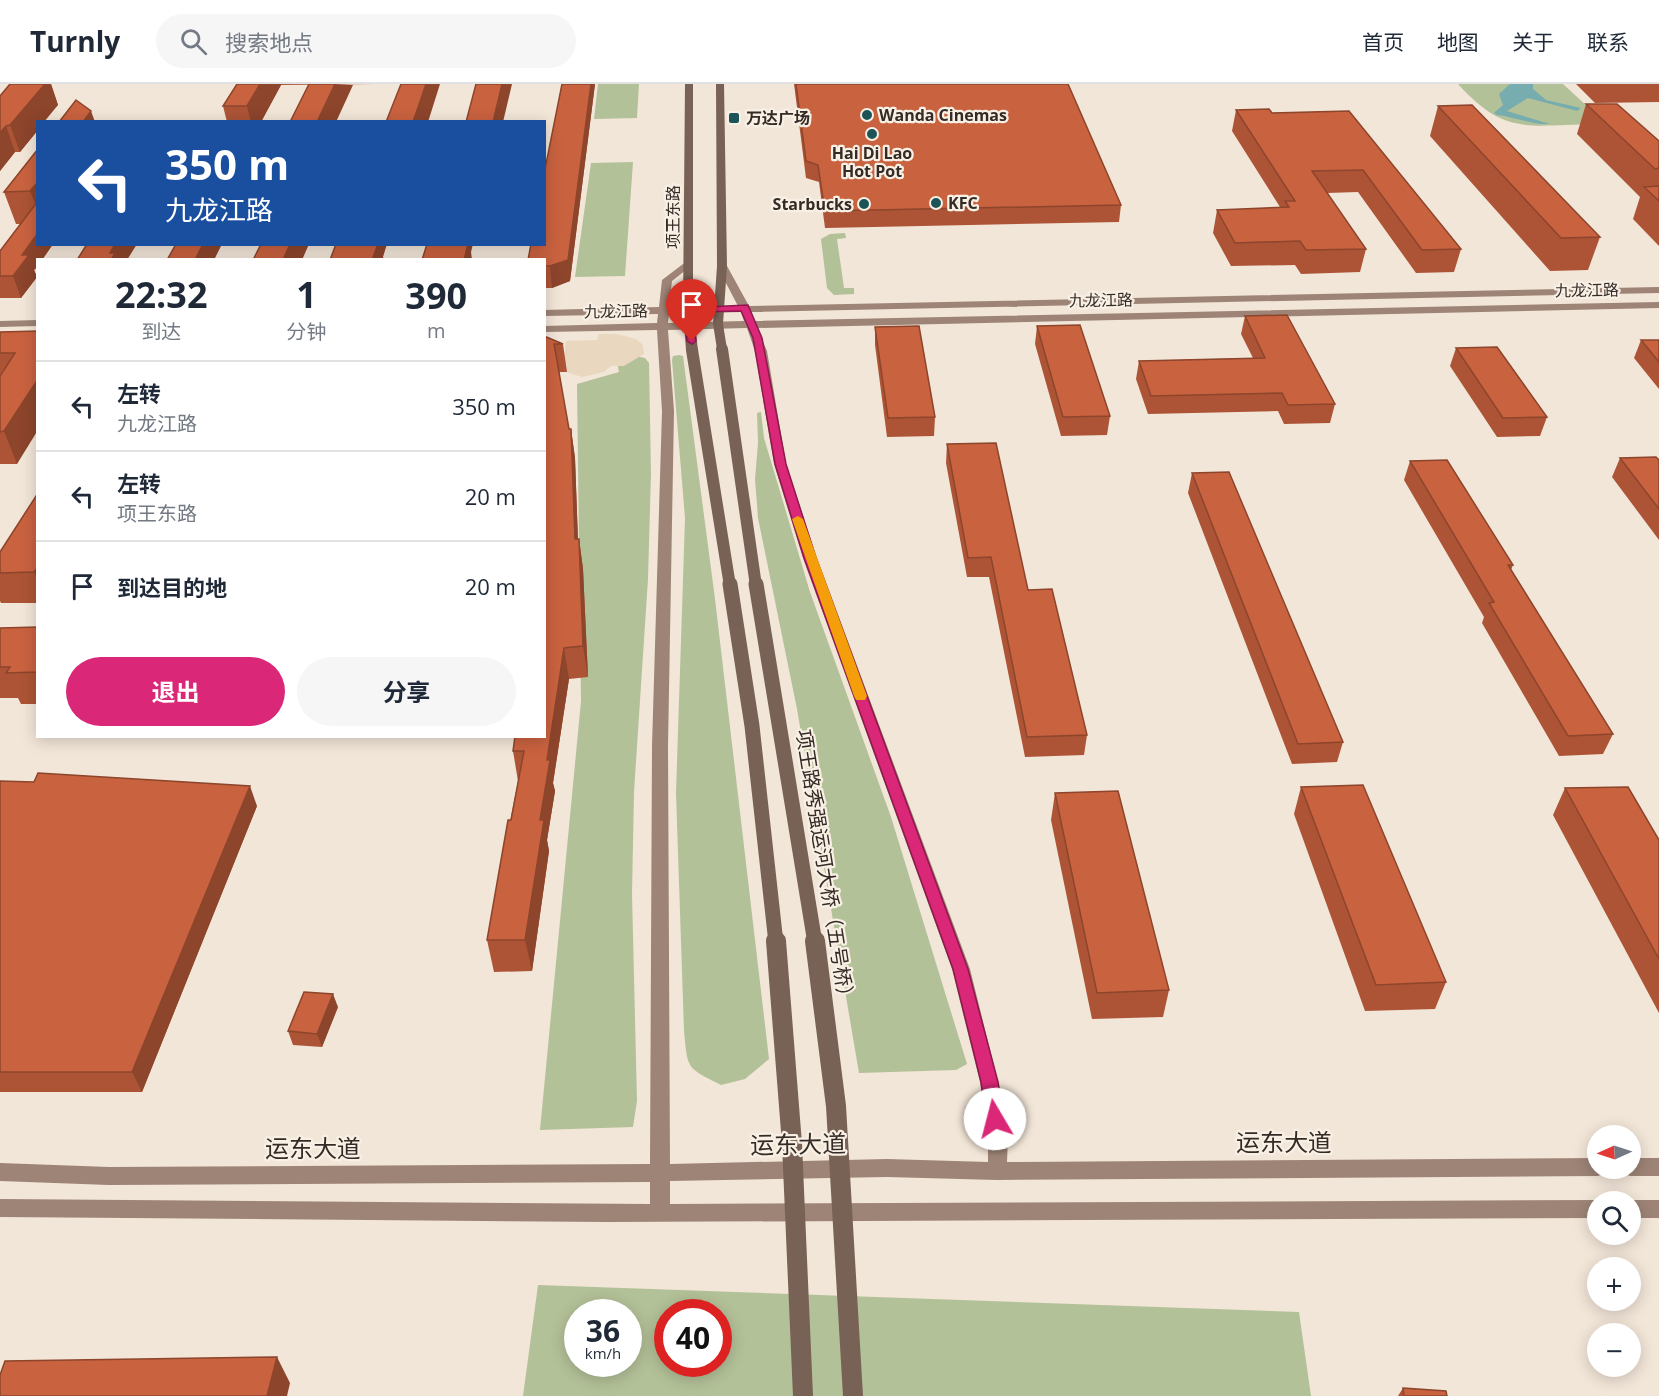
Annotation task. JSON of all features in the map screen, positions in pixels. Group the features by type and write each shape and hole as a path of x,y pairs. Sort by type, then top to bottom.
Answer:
{"main road":[{"name":"项王东路","path":"689,84 687,264 689,326 705,446 752,725 778,949 793,1135 803,1396"},
{"path":"718,324 722,266 720,84"},
{"name":"项王路秀强运河大桥（五号桥）","path":"718,324 736,471 790,774 826,1011 837,1120 853,1396"}],"street":[{"path":"660,1212 660,746 668,411 662,327 668,280 687,264"},
{"path":"722,266 744,308 761,351 780,464 810,558 960,969 990,1082 998,1137 997,1171"},
{"name":"九龙江路","path":"546,313 1659,290"},
{"name":"九龙江路","path":"546,329 1659,305"},
{"path":"0,324 36,323"},
{"name":"运东大道","path":"0,1172 109,1176 661,1173 887,1168 997,1171 1587,1167"},
{"path":"1641,1167 1659,1167"},
{"path":"0,1208 660,1212 1587,1209"},
{"path":"1641,1209 1659,1209"}],"green space":[{"path":"598,84 639,84 637,118 594,119"},
{"path":"1458,84 1563,84 1588,107 1594,124 1534,125 1504,120 1475,101"},
{"path":"633,162 625,276 575,277 591,163"},
{"path":"845,233 846,238 837,239 844,288 854,288 854,294 834,295 827,288 821,239 830,234"},
{"path":"635,356 645,358 649,363 651,473 648,579 634,792 632,894 637,1101 633,1127 540,1130 581,701 577,384 619,372 617,362"},
{"path":"673,356 683,356 715,599 769,1059 745,1079 721,1085 691,1066 684,1031 676,793 685,518 672,360"},
{"path":"761,412 764,438 810,592 891,817 967,1064 956,1070 859,1073 797,709 758,518 755,479 758,443 757,413"},
{"path":"538,1285 1299,1312 1311,1396 523,1396"}],"shaded area":[{"path":"599,334 617,334 636,339 643,345 644,354 624,366 611,366 604,372 582,377 566,372 563,368 566,341 597,340"}],"water":[{"path":"1510,84 1533,84 1533,89 1546,100 1581,108 1577,111 1528,98 1507,111 1550,124 1497,115 1494,113 1503,105 1499,94"}],"building":[{"path":"10,84 45,84 10,125 0,133 0,96"},
{"path":"237,84 260,84 247,106 223,106"},
{"path":"309,84 335,84 318,120 291,120"},
{"path":"401,84 426,84 414,120 387,120"},
{"path":"476,84 502,84 493,120 467,120"},
{"path":"562,84 591,84 568,260 550,266 546,266 546,258 528,258 531,246 546,246 546,164"},
{"path":"796,84 1068,84 1121,205 825,211 818,165 806,161"},
{"path":"76,100 91,111 84,120 61,120"},
{"path":"1586,104 1617,104 1659,141 1659,168 1655,169"},
{"path":"1472,105 1600,237 1561,238 1438,106"},
{"path":"1269,109 1272,113 1349,111 1461,249 1422,250 1363,170 1312,171 1366,249 1306,250 1300,241 1235,243 1217,210 1289,207 1285,201 1295,201 1236,110"},
{"path":"36,152 36,184 30,191 4,192"},
{"path":"1659,186 1659,201 1644,187"},
{"path":"36,204 36,236 22,255 29,255 13,276 0,276 0,251"},
{"path":"86,246 114,246 110,253 115,253 112,258 78,258"},
{"path":"175,246 202,246 196,258 168,258"},
{"path":"260,246 289,246 284,258 254,258"},
{"path":"335,246 377,246 373,258 331,258"},
{"path":"426,246 468,246 464,258 423,258"},
{"path":"1287,315 1335,404 1288,405 1282,393 1151,396 1139,361 1265,358 1245,316"},
{"path":"1080,325 1110,416 1063,417 1037,326"},
{"path":"919,326 935,417 888,418 875,327"},
{"path":"36,331 36,382 4,431 0,432 0,376 15,353 0,353 0,332"},
{"path":"546,337 563,344 554,344 569,429 571,429 575,539 579,539 583,646 564,648 540,820 544,820 525,940 487,940 508,820 511,820 524,751 513,751 515,738 546,738"},
{"path":"1641,340 1659,340 1659,362"},
{"path":"1497,347 1547,417 1503,418 1456,348"},
{"path":"996,443 1028,590 1052,589 1087,735 1027,737 991,557 968,558 947,444"},
{"path":"1656,457 1659,460 1659,509 1620,458"},
{"path":"1447,460 1513,565 1508,565 1613,734 1568,736 1489,603 1494,602 1410,461"},
{"path":"1229,472 1343,742 1298,744 1192,473"},
{"path":"36,496 36,570 34,572 0,573 0,552"},
{"path":"36,627 36,672 6,673 10,667 0,667 0,628"},
{"path":"38,773 250,786 132,1072 0,1072 0,781 34,782"},
{"path":"1363,785 1446,982 1376,985 1301,787"},
{"path":"1628,787 1659,840 1659,959 1565,788"},
{"path":"1118,791 1169,990 1097,993 1055,793"},
{"path":"304,992 333,994 317,1034 288,1031"},
{"path":"277,1357 267,1396 0,1396 0,1375 5,1361"},
{"path":"1403,1388 1446,1391 1447,1396 1404,1396"}],"slow traffic":[{"path":"798,519 860,696"}],"place":[{"name":"Wanda Cinemas","path":"867,115"},
{"name":"万达广场","path":"734,118"},
{"name":"Hai Di Lao Hot Pot","path":"872,134"},
{"name":"KFC","path":"936,203"},
{"name":"Starbucks","path":"864,204"}],"route":[{"path":"692,341 688,310 744,308 758,338 780,464 810,558 960,969 990,1082 995,1119"}]}
